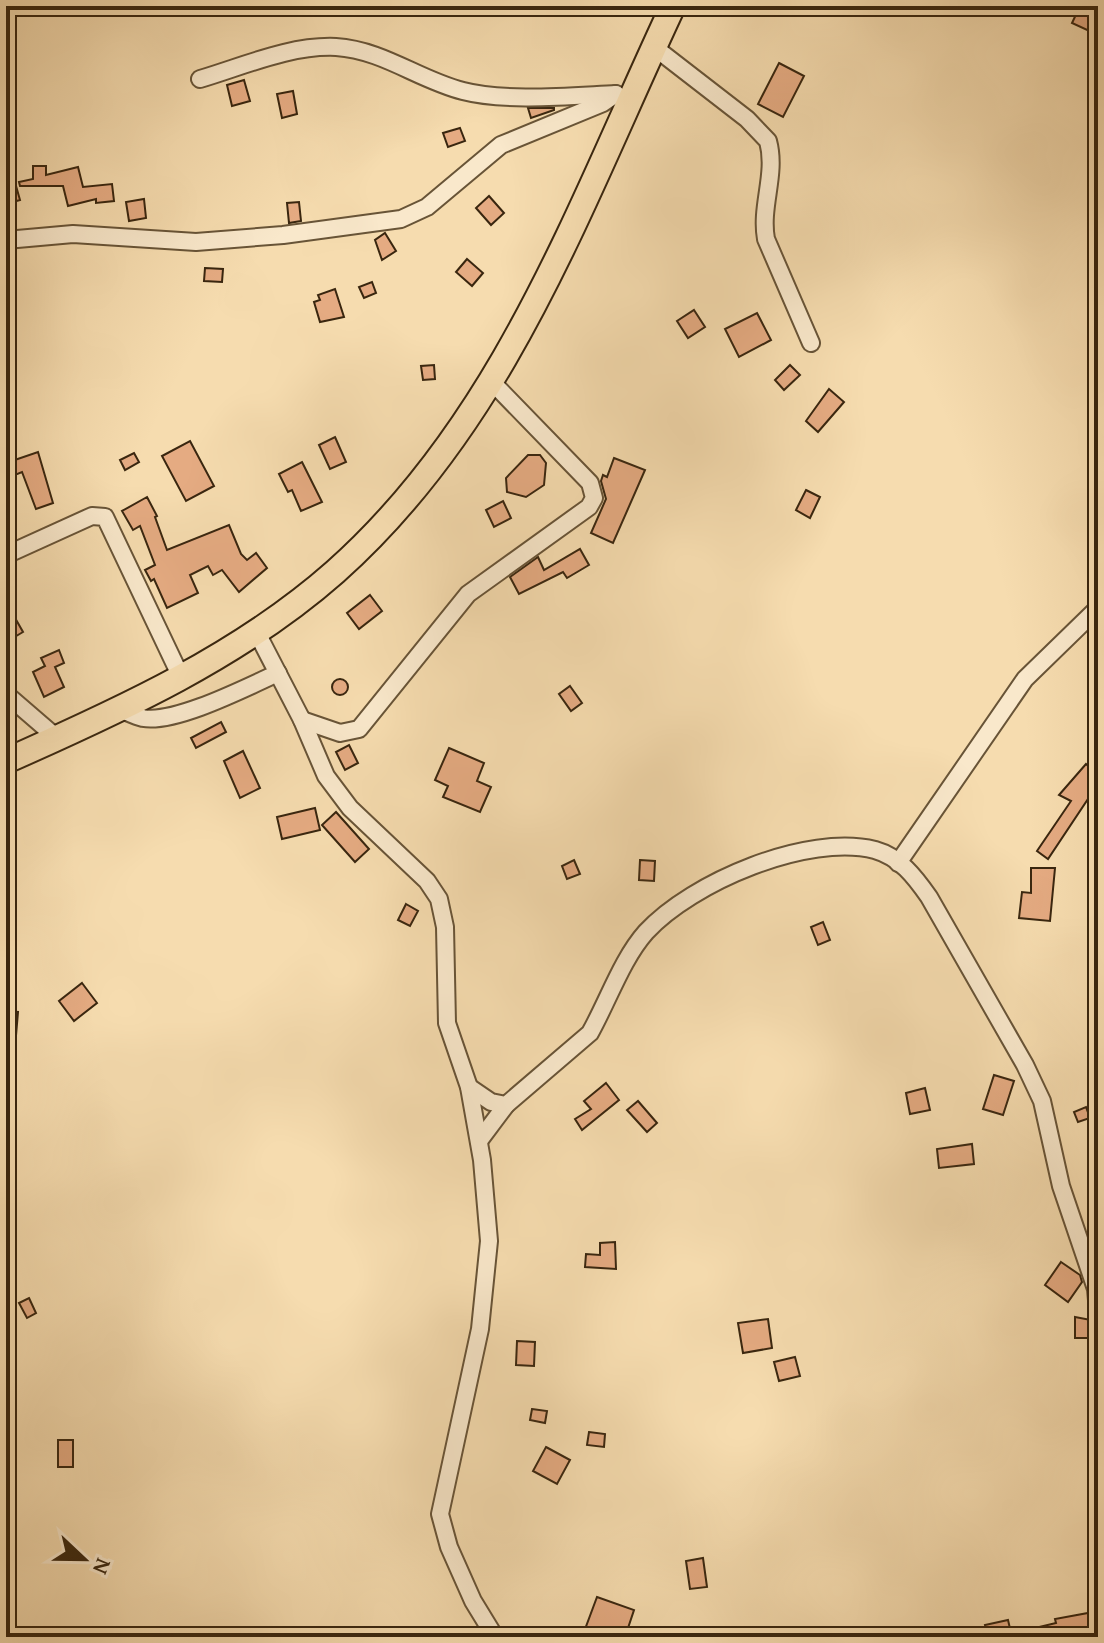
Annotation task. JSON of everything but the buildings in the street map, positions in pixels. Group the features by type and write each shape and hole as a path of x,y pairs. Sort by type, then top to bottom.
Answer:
{"main road":[{"path":"6,761 181,677 256,631 332,574 389,519 451,445 492,382 561,253 624,93 654,47 673,6"}],"street":[{"path":"200,79 287,52 338,47 372,54 449,86 478,93 624,93"},
{"path":"654,47 747,119 768,141 771,180 764,227 766,239 811,343"},
{"path":"6,240 73,234 196,242 329,230 415,214 501,145 624,93"},
{"path":"302,720 340,733 359,729 468,594 589,507 594,498 590,483 492,382"},
{"path":"6,555 92,516 105,517 181,677"},
{"path":"898,863 1025,679 1098,608"},
{"path":"256,631 334,787 350,808 427,881 439,899 445,927 447,1023 469,1087 479,1141 489,1241 480,1329 440,1514 449,1547 473,1601 495,1637"},
{"path":"119,709 143,718 158,718 206,705 278,673"},
{"path":"6,694 57,738"},
{"path":"479,1141 506,1105 584,1040 646,932 685,900 719,880 805,851 844,847 874,850 912,873 929,897 1036,1089 1061,1186 1096,1289 1098,1312"},
{"path":"469,1087 491,1102 506,1105"}]}
